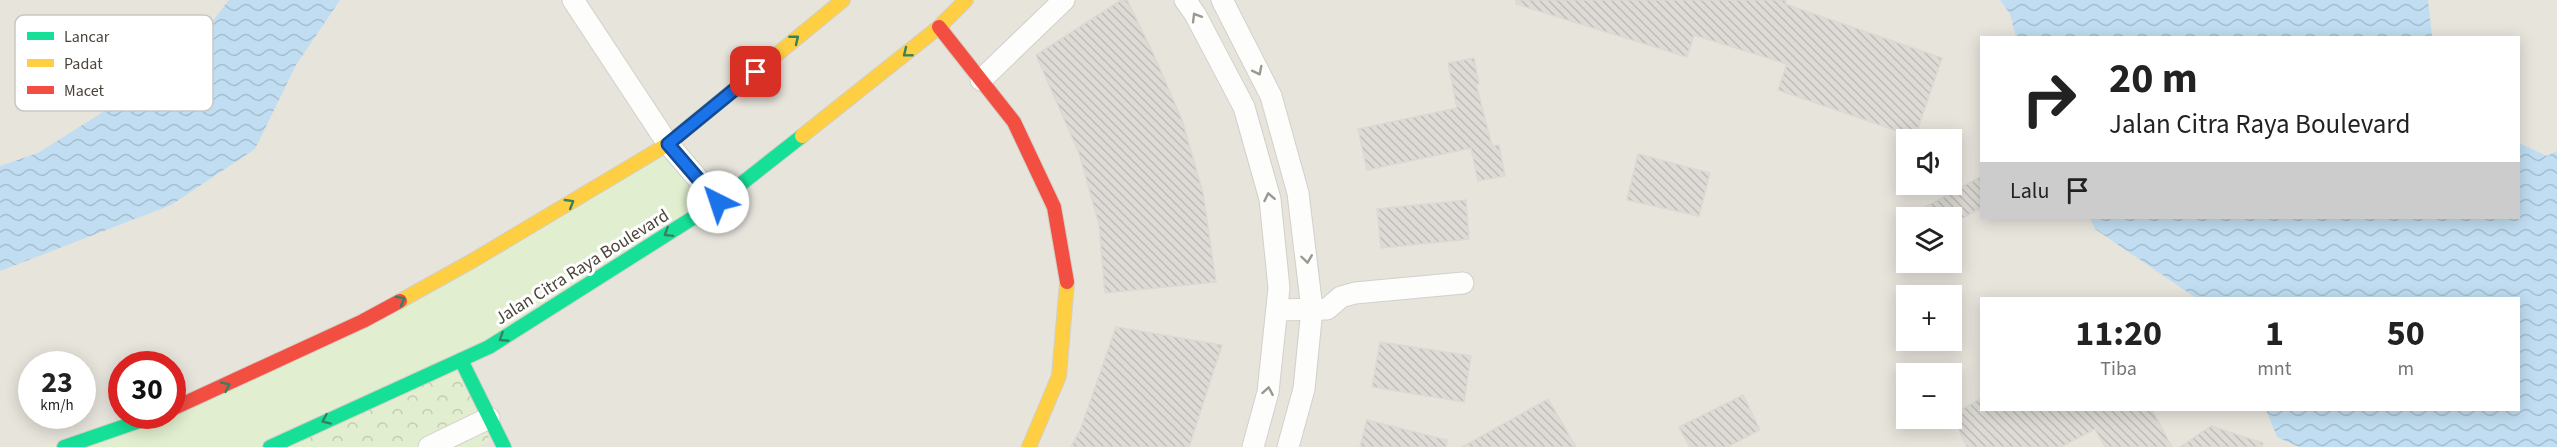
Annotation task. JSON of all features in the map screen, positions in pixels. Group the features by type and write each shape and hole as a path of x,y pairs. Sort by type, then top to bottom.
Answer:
{"main road":[{"path":"186,404 363,321 472,261 668,144 843,0"},
{"name":"Jalan Citra Raya Boulevard","path":"270,447 489,347 718,202 939,27 966,0"},
{"path":"939,27 1014,122 1054,207 1068,286 1059,376 1029,447"},
{"path":"461,360 504,447"},
{"path":"64,447 116,429"}],"street":[{"path":"573,0 668,144 718,202"},
{"path":"981,80 1064,0"},
{"path":"1185,0 1195,14 1244,107 1270,199 1279,288 1268,392 1253,447"},
{"path":"1222,0 1271,96 1298,194 1312,309 1304,389 1288,447"},
{"path":"1277,310 1327,309 1341,297 1355,293 1463,283"},
{"path":"429,447 489,418"}],"shaded area":[{"path":"0,0 2557,0 2557,447 0,447"}],"green space":[{"path":"667,145 720,203 488,346 264,447 47,447 108,423 108,429 186,429 186,409 363,320"},
{"path":"460,363 490,441 477,447 279,447"}],"water":[{"path":"229,0 340,0 296,65 255,149 171,205 0,271 0,166 38,153 105,111 213,111 213,20"},
{"path":"2000,0 2428,0 2432,36 2016,36 2010,14"},
{"path":"2520,143 2547,156 2557,151 2557,447 2299,447 2277,437 2266,411 2520,411 2520,297 2195,297 2095,229 2090,219 2520,219"}],"building":[{"path":"1121,0 1127,0 1182,120 1203,193 1216,282 1105,293 1099,224 1079,153 1036,55"},
{"path":"1516,0 1786,0 1785,4 1942,58 1918,129 1896,130 1778,90 1787,64 1694,35 1687,57 1516,4"},
{"path":"1474,58 1479,84 1476,84 1492,146 1499,145 1505,176 1478,181 1471,148 1367,170 1358,129 1457,108 1448,63"},
{"path":"1638,154 1710,173 1699,216 1627,200"},
{"path":"1980,177 1980,208 1963,218 1962,207 1925,207 1947,195 1962,195 1962,187"},
{"path":"1466,200 1469,239 1381,248 1377,209"},
{"path":"1116,327 1222,345 1189,447 1071,447 1081,428"},
{"path":"1380,342 1471,356 1464,402 1372,387"},
{"path":"1743,395 1760,430 1727,447 1690,447 1679,427"},
{"path":"1548,399 1576,447 1462,447"},
{"path":"1980,399 1980,411 2153,411 2172,447 2105,447 2095,429 2061,447 1967,447 1959,429 1962,429 1962,409"},
{"path":"1367,420 1447,440 1446,447 1360,447"},
{"path":"2211,426 2263,443 2262,447 2180,447"}],"traffic: fast":[{"path":"270,447 489,347 718,202 802,136"},
{"path":"461,360 504,447"},
{"path":"64,447 116,429"}],"traffic: slow":[{"path":"400,301 472,261 668,144 843,0"},
{"path":"802,136 939,27 966,0"},
{"path":"1029,447 1059,376 1067,282"}],"traffic: jam":[{"path":"939,27 1014,122 1054,207 1067,282"},
{"path":"186,403 363,321 400,301"}],"route":[{"path":"718,202 668,144 756,72"}]}
